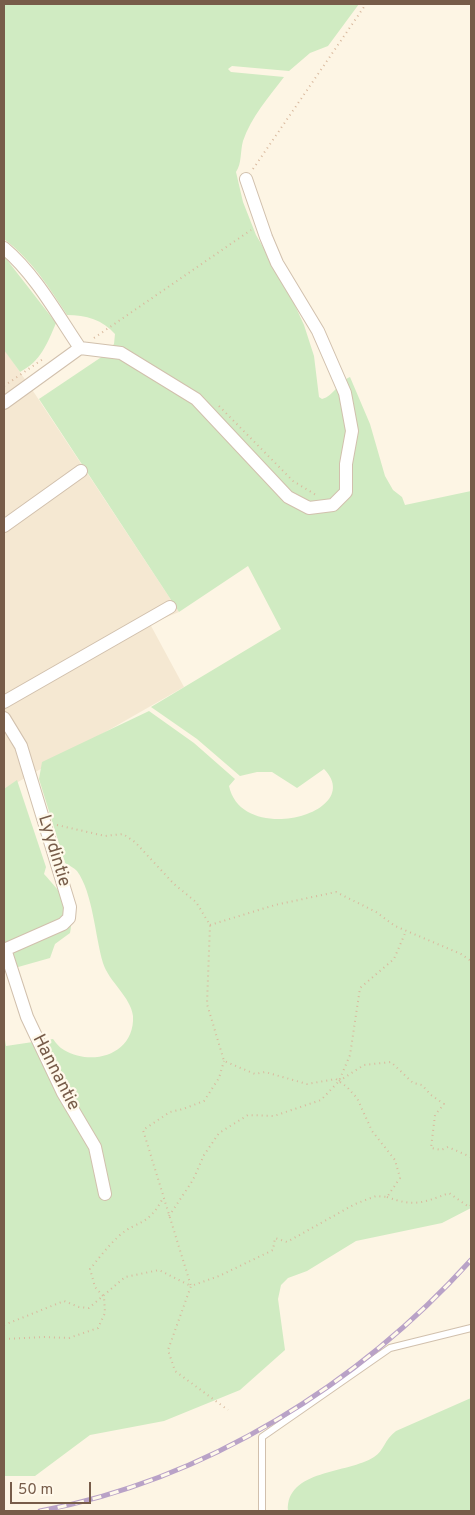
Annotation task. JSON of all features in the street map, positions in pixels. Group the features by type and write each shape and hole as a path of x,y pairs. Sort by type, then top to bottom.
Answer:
{"street":[{"path":"4,402 80,348 121,353 196,399 288,497 309,508 333,505 346,492 346,464 352,431 345,393 318,330 277,263 246,180"},
{"path":"4,248 12,255 50,304 80,348"},
{"path":"4,526 81,472"},
{"path":"4,702 170,607"},
{"name":"Lyydintie","path":"4,718 21,746 70,907 69,918 50,931 4,949"},
{"name":"Hannantie","path":"4,949 27,1017 63,1093 96,1148 105,1194"}],"lane":[{"path":"262,1511 262,1437 390,1348 471,1328"}],"path":[{"path":"246,180 312,80 366,4"},
{"path":"80,348 261,223"},
{"path":"44,821 92,834 123,834 135,842 174,884 196,902 210,925 207,1004 224,1061 219,1078 204,1101 183,1110 170,1112 142,1130 191,1286 168,1350 175,1371 228,1410"},
{"path":"210,925 274,905 336,892 376,912 395,926 461,954 471,962"},
{"path":"339,1081 350,1055 360,988 394,959 406,931"},
{"path":"224,1061 255,1074 266,1072 307,1084 336,1079 339,1081 357,1098 372,1131 395,1160 400,1178 387,1197"},
{"path":"169,1216 193,1180 204,1155 219,1133 248,1115 274,1116 321,1100 339,1081 364,1065 391,1062 413,1082 422,1085 444,1104 435,1115 431,1148 441,1150 448,1147 471,1157"},
{"path":"4,1325 64,1301 79,1307 89,1308 125,1277 159,1270 191,1286 219,1276 273,1250 275,1238 287,1242 355,1204 376,1196 387,1197 408,1204 428,1201 449,1193 469,1207 471,1205"},
{"path":"4,1339 44,1336 69,1338 98,1328 105,1314 104,1297 94,1287 90,1269 120,1235 143,1224 155,1213 163,1197"}],"shaded area":[{"path":"4,349 179,612 150,624 184,687 4,790"}],"green space":[{"path":"4,4 359,4 328,46 310,53 289,71 232,66 228,69 231,72 284,77 261,107 246,132 236,172 243,202 256,235 287,288 304,325 314,356 319,397 322,399 326,397 350,377 370,424 385,476 393,490 402,497 405,505 471,491 471,1208 442,1223 356,1241 307,1271 288,1278 281,1285 278,1299 285,1350 240,1390 164,1421 90,1435 35,1476 4,1476 4,1034 6,1046 53,1039 63,1049 75,1055 99,1057 110,1054 120,1048 127,1040 132,1029 133,1016 128,1002 110,977 103,963 87,891 77,871 65,863 39,779 42,762 149,711 194,743 235,779 229,786 239,805 255,815 276,819 298,817 316,810 329,799 333,785 324,769 297,788 272,772 257,772 240,776 197,739 151,707 281,629 248,566 179,612 39,399 103,356 114,344 115,334 105,325 94,319 67,315 31,264 4,239"},
{"path":"4,256 56,323 38,357 20,372 4,350"},
{"path":"17,780 46,867 44,874 56,887 69,908 71,924 70,933 55,944 50,958 4,971 4,789"},
{"path":"471,1398 471,1511 288,1511 290,1497 297,1487 307,1480 374,1457 396,1431"}],"railway":[{"path":"40,1511 102,1496 162,1476 220,1451 276,1420 329,1386 380,1347 427,1305 471,1260"}]}
